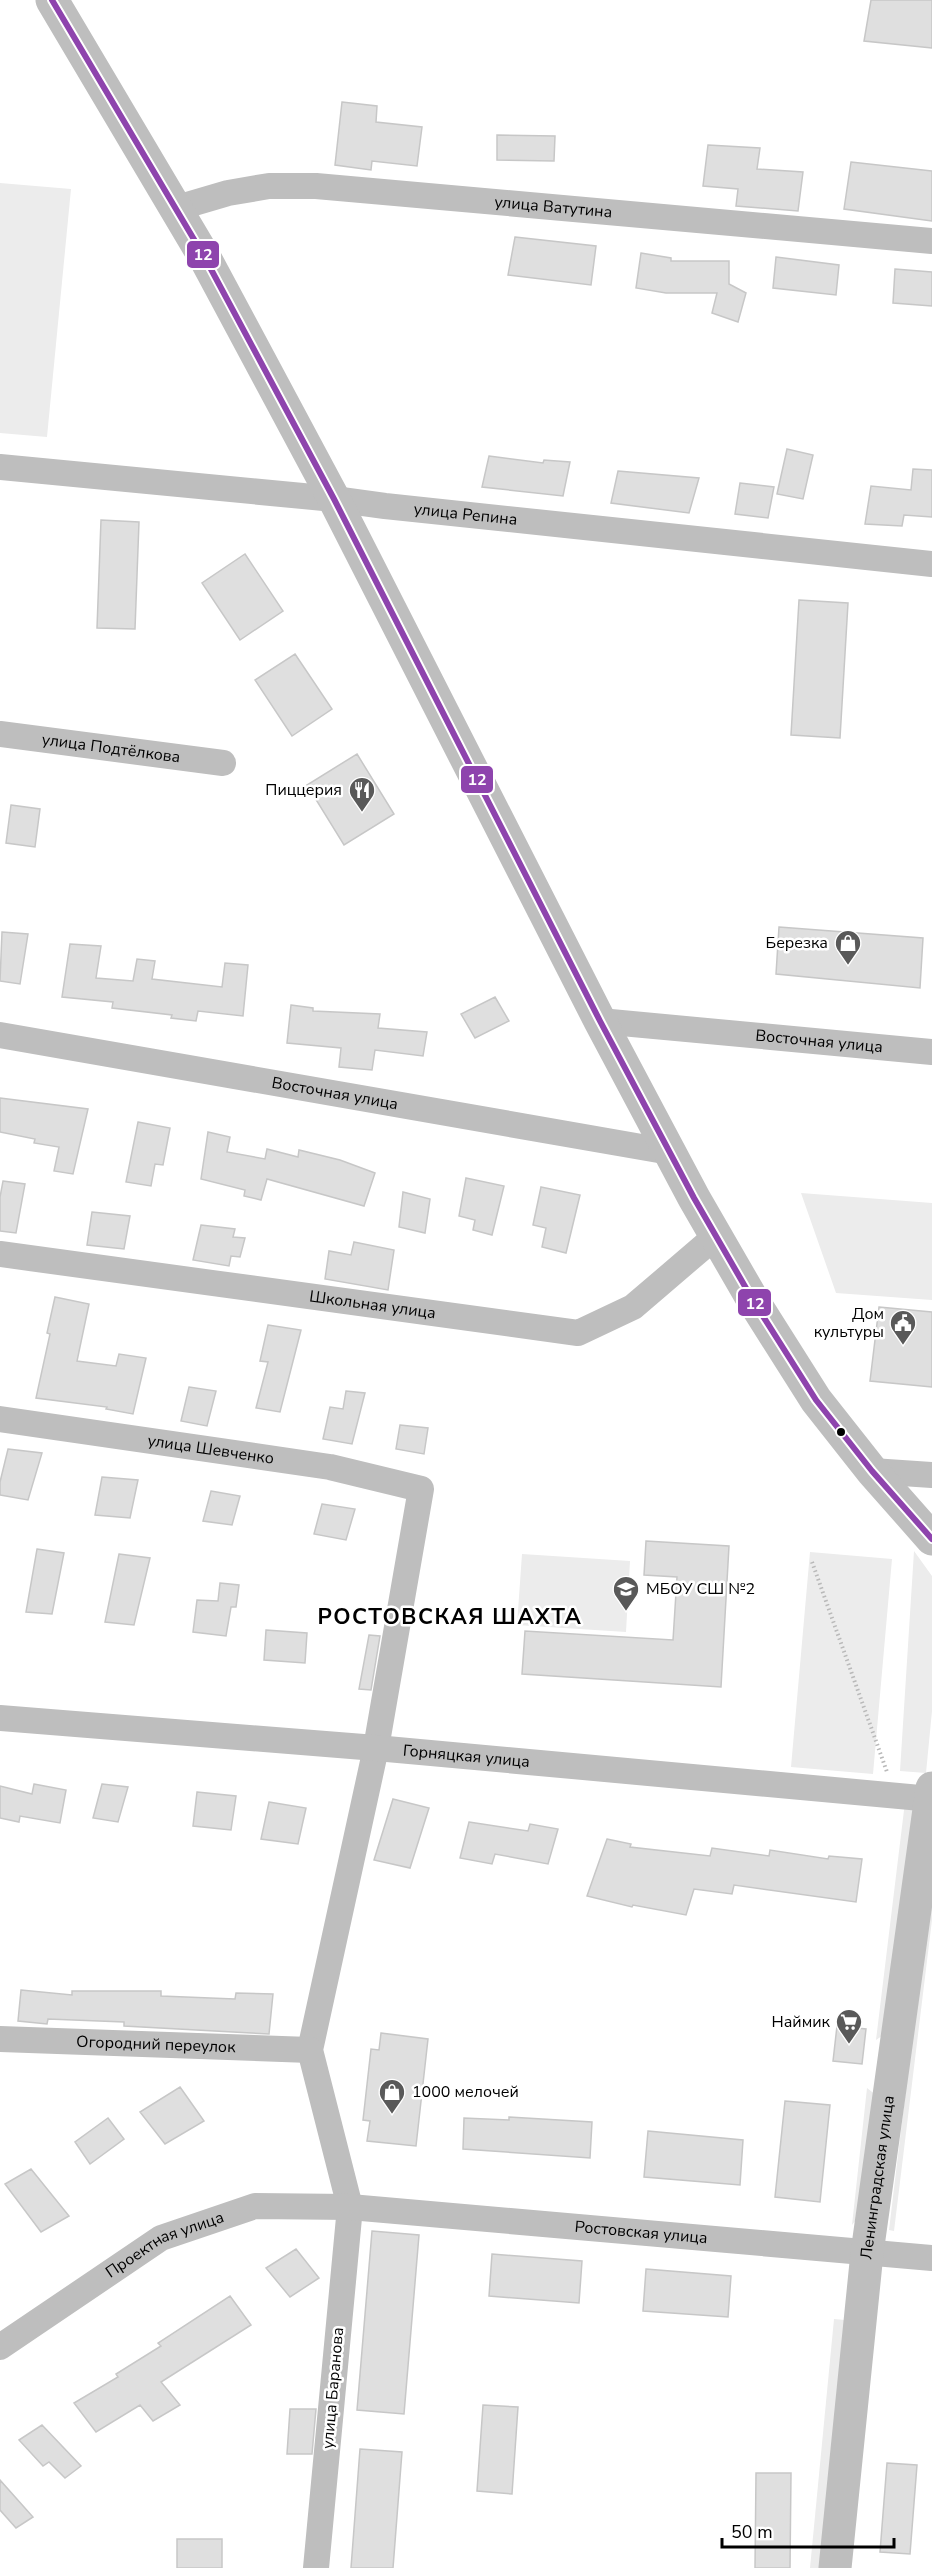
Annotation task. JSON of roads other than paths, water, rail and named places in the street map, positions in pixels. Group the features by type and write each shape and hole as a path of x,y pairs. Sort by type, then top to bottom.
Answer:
{"street":[{"path":"52,0 177,208 334,499 600,1021 716,1236 785,1354 816,1400 872,1471 932,1539"},
{"name":"улица Ватутина","path":"177,208 238,191 269,186 316,186 932,241"},
{"name":"улица Репина","path":"0,467 334,499 397,508 932,564"},
{"name":"улица Подтёлкова","path":"0,734 223,763"},
{"name":"Восточная улица","path":"600,1021 932,1052"},
{"name":"Восточная улица","path":"0,1035 670,1152"},
{"name":"Школьная улица","path":"0,1254 578,1334 633,1306 716,1236"},
{"name":"улица Шевченко","path":"0,1419 330,1467 422,1489 376,1748"},
{"path":"872,1471 932,1475"},
{"name":"Горняцкая улица","path":"0,1718 376,1748 895,1795 932,1795"},
{"path":"310,2050 376,1748"},
{"name":"Ленинградская улица","path":"835,2568 867,2253 932,1795"},
{"name":"Огородний переулок","path":"0,2039 310,2050"},
{"name":"улица Баранова","path":"310,2050 350,2207 316,2568"},
{"name":"Проектная улица","path":"0,2347 161,2238 255,2206 350,2207"},
{"name":"Ростовская улица","path":"350,2207 932,2258"}],"place":[{"name":"Пиццерия","path":"362,813"},
{"name":"Березка","path":"848,966"},
{"name":"Дом культуры","path":"903,1346"},
{"name":"МБОУ СШ №2","path":"626,1612"},
{"name":"Наймик","path":"849,2045"},
{"name":"1000 мелочей","path":"392,2115"}],"district":[{"name":"РОСТОВСКАЯ ШАХТА","path":"450,1617"}]}
